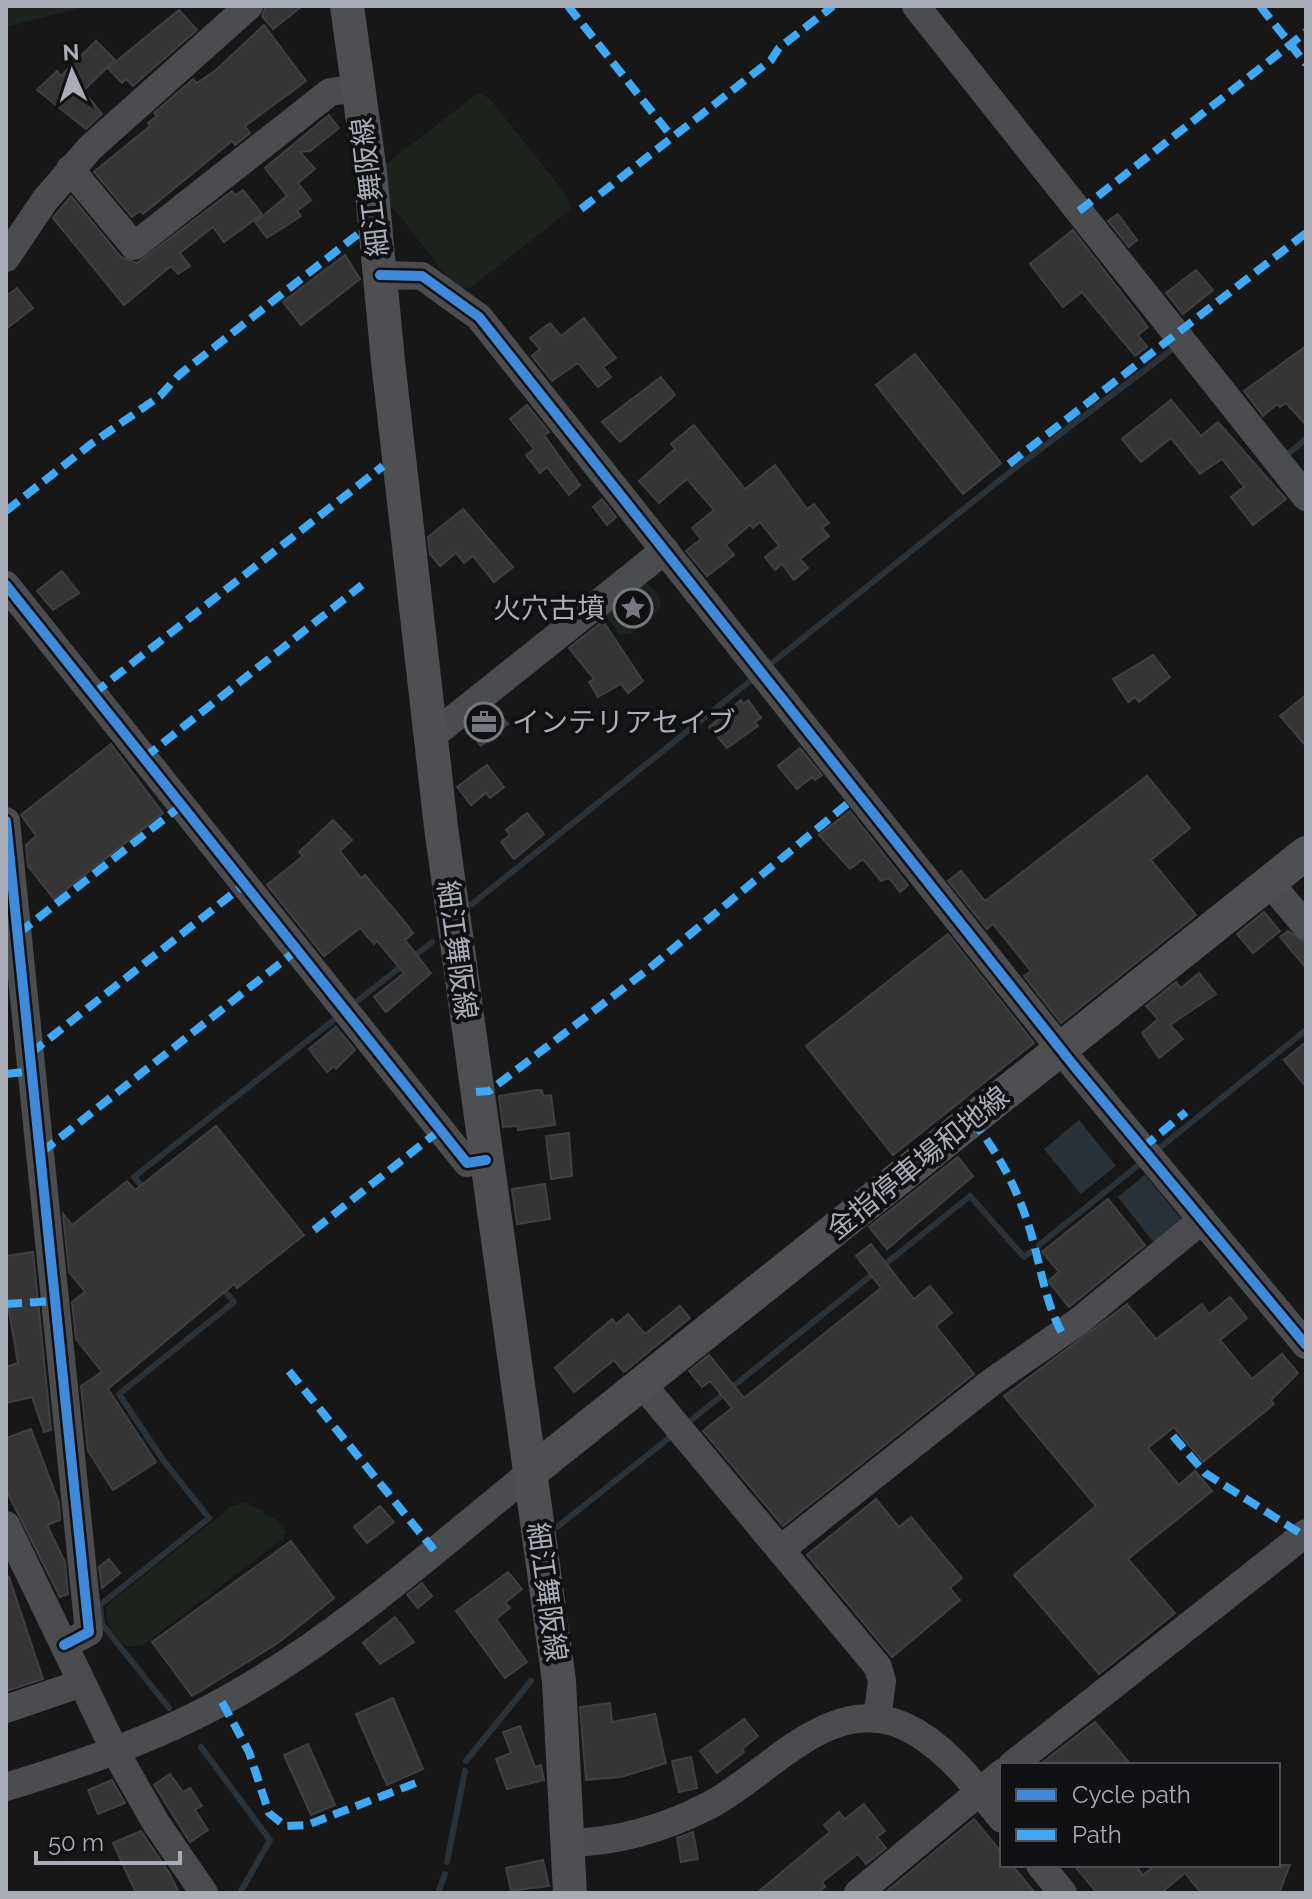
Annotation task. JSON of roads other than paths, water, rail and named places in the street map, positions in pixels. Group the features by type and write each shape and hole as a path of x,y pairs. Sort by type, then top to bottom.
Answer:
{"main road":[{"name":"細江舞阪線","path":"347,6 380,275 429,729 562,1707 570,1893"},
{"name":"金指停車場和地線","path":"530,1473 1306,853"}],"street":[{"path":"6,258 70,169 249,6"},
{"path":"916,6 1306,497"},
{"path":"70,169 134,246 330,92 358,88"},
{"path":"380,275 422,276 479,317 1061,1048 1306,1345"},
{"path":"429,729 442,728 665,550"},
{"path":"6,585 467,1163 486,1160"},
{"path":"6,821 89,1632 64,1645"},
{"path":"1269,882 1306,926"},
{"path":"780,1550 993,1381 1079,1321 1202,1220"},
{"path":"642,1384 878,1667 882,1681 877,1719"},
{"path":"6,1787 115,1751 207,1711 307,1650 530,1473"},
{"path":"6,1525 19,1583 64,1645 115,1751 156,1823 204,1893"},
{"path":"1015,1763 1306,1533"},
{"path":"6,1709 82,1683"},
{"path":"568,1843 605,1842 676,1820 730,1794 814,1733 844,1722 877,1719 920,1735 979,1791 1000,1817"},
{"path":"858,1893 1000,1775"},
{"path":"1042,1867 1063,1893"}],"waterway":[{"path":"768,666 1010,472 1174,348"},
{"path":"1284,457 1306,439"},
{"path":"472,904 755,677"},
{"path":"352,1005 432,942"},
{"path":"145,1190 134,1177 339,1016"},
{"path":"1157,1150 1306,1030"},
{"path":"1039,1245 1141,1163"},
{"path":"685,1425 970,1196 1024,1257 1032,1251"},
{"path":"169,1708 102,1624 100,1605 209,1518 163,1460 119,1394 234,1302 221,1286"},
{"path":"557,1527 674,1434"},
{"path":"466,1761 531,1681"},
{"path":"201,1747 270,1840 240,1893"},
{"path":"447,1862 465,1771"},
{"path":"438,1893 445,1874"}],"place":[{"name":"火穴古墳","path":"633,608"},
{"name":"インテリアセイブ","path":"484,722"}]}
